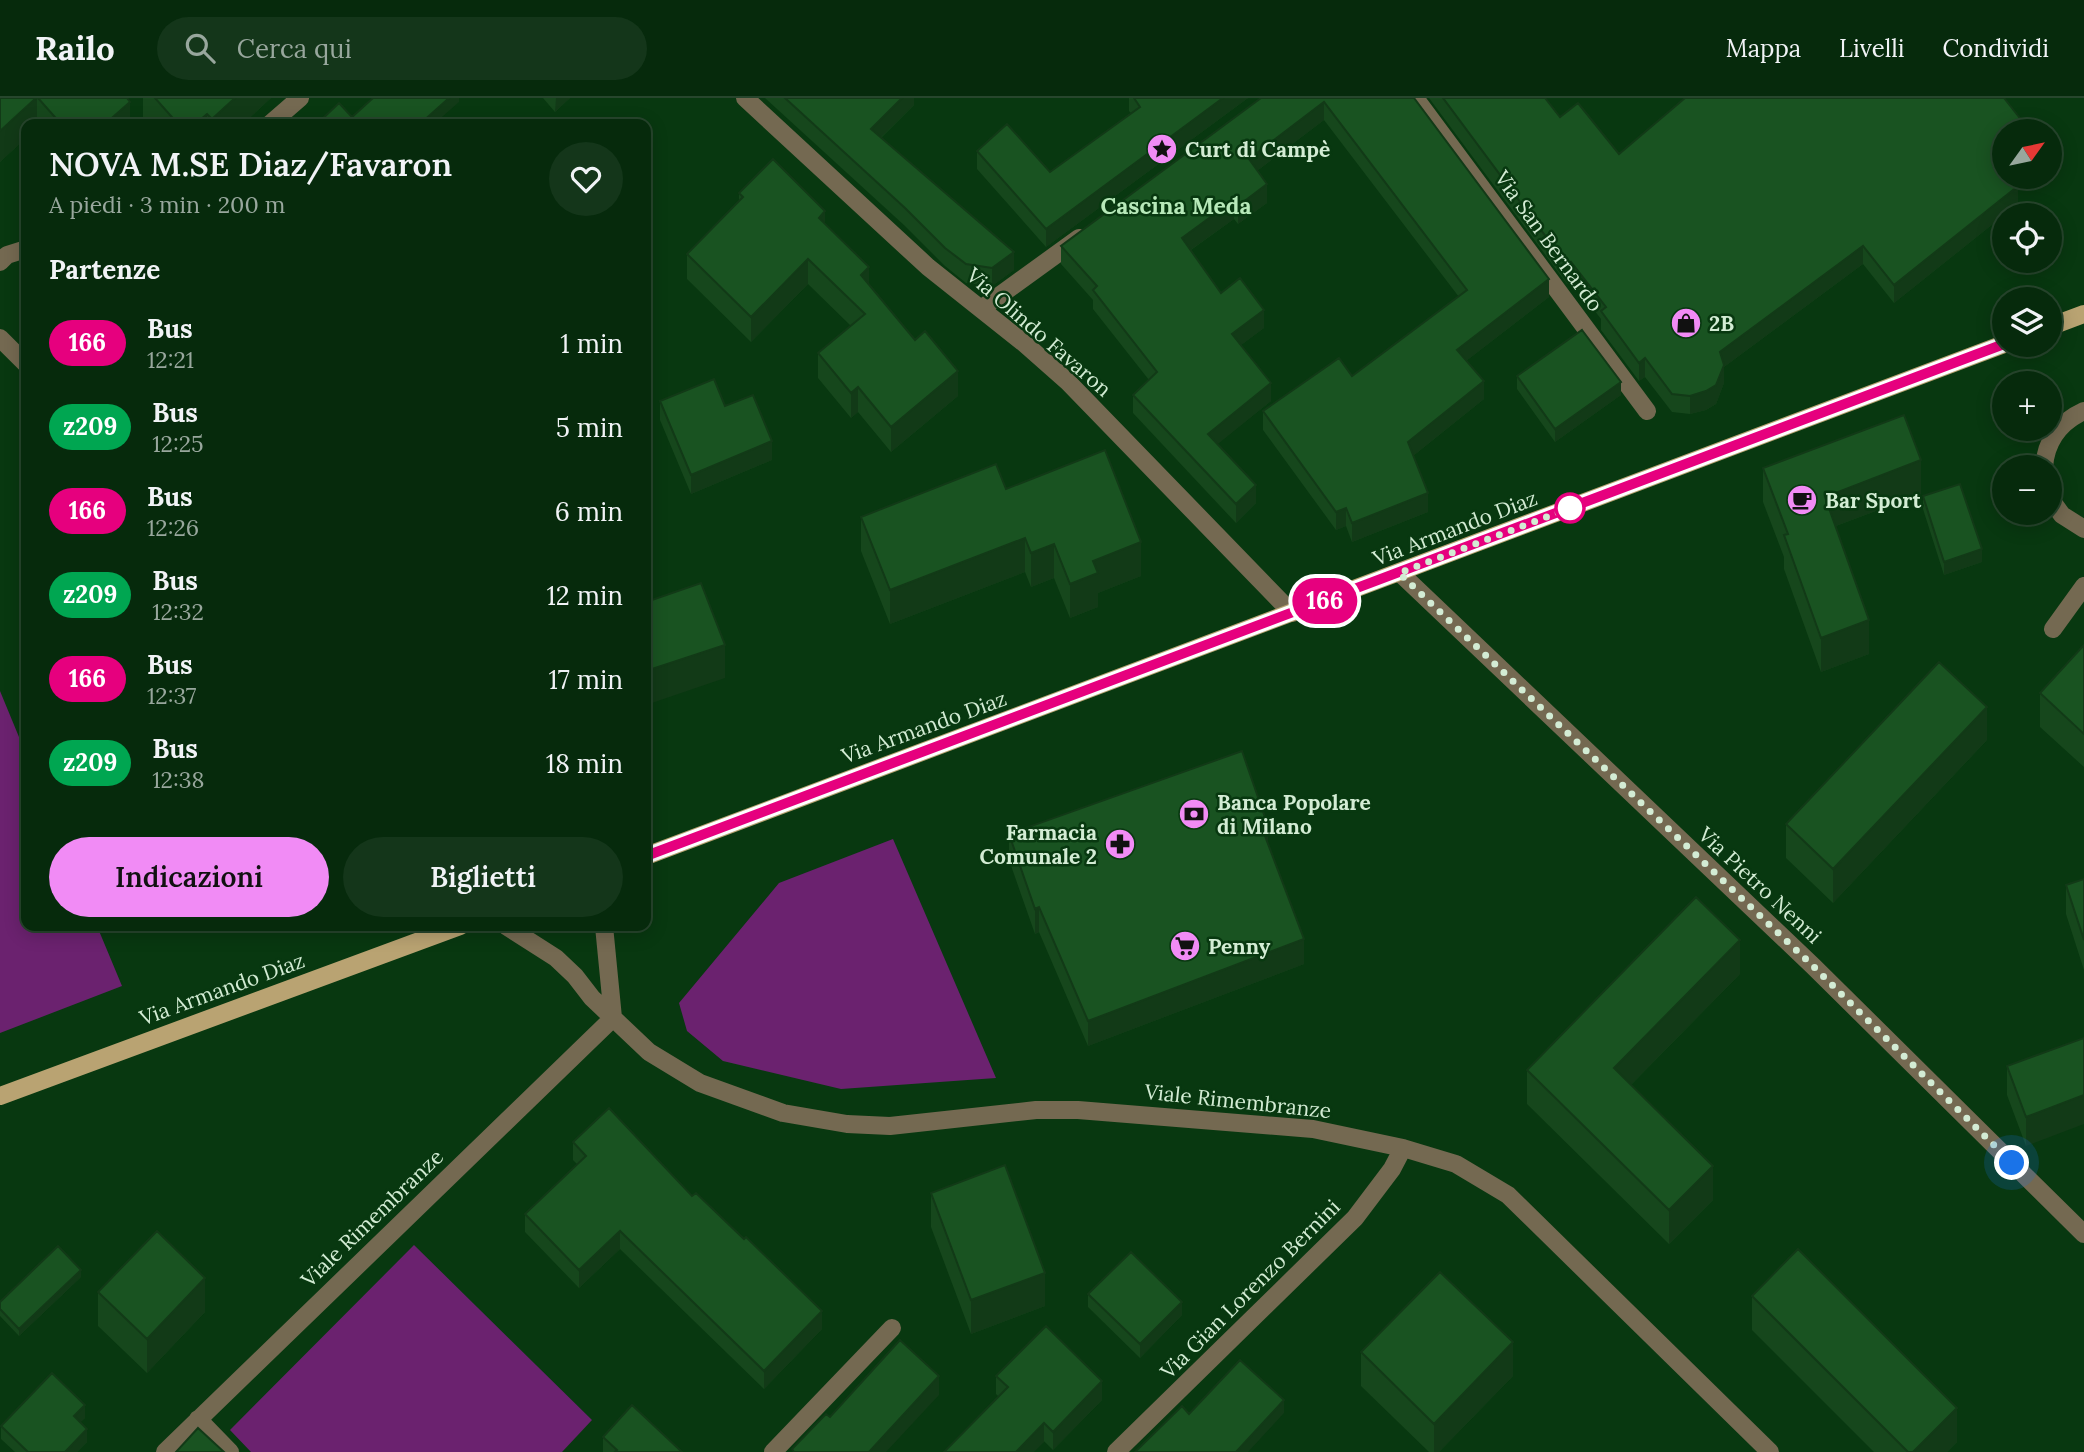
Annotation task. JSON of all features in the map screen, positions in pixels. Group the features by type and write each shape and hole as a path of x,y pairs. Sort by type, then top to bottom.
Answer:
{"main road":[{"path":"2062,322 2084,314"},
{"name":"Via Armando Diaz","path":"651,854 1992,349"},
{"name":"Via Armando Diaz","path":"0,1096 446,931"}],"street":[{"path":"276,119 300,98"},
{"name":"Via Olindo Favaron","path":"745,98 928,267 1068,382 1292,613"},
{"name":"Via San Bernardo","path":"1415,98 1647,411"},
{"path":"981,309 1091,229"},
{"path":"0,262 7,255 21,251"},
{"path":"0,338 21,359"},
{"path":"2045,455 2054,433 2070,418 2084,411"},
{"path":"2062,515 2084,528"},
{"name":"Via Pietro Nenni","path":"1399,573 1813,966 2084,1234"},
{"path":"2053,629 2084,586"},
{"name":"Viale Rimembranze","path":"514,931 556,958 649,1052 700,1083 783,1114 847,1124 890,1126 1036,1110 1078,1110 1313,1129 1403,1148 1456,1164 1508,1195 1770,1452"},
{"path":"604,931 613,1018"},
{"name":"Viale Rimembranze","path":"165,1452 613,1018"},
{"name":"Via Gian Lorenzo Bernini","path":"1116,1452 1355,1218 1392,1169 1403,1148"},
{"path":"773,1452 892,1328"},
{"path":"198,1419 230,1452"}],"shaded area":[{"path":"0,691 21,742 21,931 99,931 122,986 0,1033"},
{"path":"893,839 996,1078 841,1089 723,1061 687,1031 679,1003 779,883"},
{"path":"414,1245 592,1420 562,1452 251,1452 230,1430"}],"building":[{"path":"0,98 36,98 0,131"},
{"path":"38,98 127,98 130,102 111,119 57,119"},
{"path":"155,98 235,98 212,119 207,114 201,119 174,119"},
{"path":"373,98 449,98 426,119 322,119 339,103 352,117"},
{"path":"785,98 902,98 871,129 1014,252 992,268 966,264 945,248"},
{"path":"1134,98 1223,98 1046,229 977,151 1007,124 1050,172 1140,107"},
{"path":"1261,98 1414,98 1549,279 1457,350 1484,381 1408,442 1428,493 1352,523 1346,508 1336,512 1263,411 1339,358 1352,376 1467,290 1324,102 1249,159 1267,184 1238,206 1234,200 1182,238 1221,293 1240,278 1264,310 1232,334 1271,383 1208,434 1256,485 1236,504 1133,395 1157,372 1093,290 1097,286 1061,246"},
{"path":"1443,98 1545,98 1560,117 1578,103 1619,154 1685,98 2004,98 2021,119 1992,119 1992,189 2014,189 1997,203 1992,203 1992,207 1894,285 1863,246 1720,352 1724,365 1716,385 1706,391 1690,396 1672,394 1645,358 1639,363 1601,311 1606,307 1571,262 1567,265"},
{"path":"773,159 825,211 819,218 869,267 861,275 915,340 925,331 958,371 891,427 858,387 851,393 818,353 865,314 808,259 751,317 687,254 743,197 739,193"},
{"path":"1582,330 1621,382 1555,429 1517,376"},
{"path":"714,379 725,406 753,395 772,441 691,475 660,401"},
{"path":"1904,415 1921,460 1825,497 1869,620 1821,638 1784,535 1788,534 1763,468"},
{"path":"1105,450 1141,542 1093,561 1098,573 1070,584 1054,544 1031,553 1025,538 890,590 861,517 996,464 1006,489"},
{"path":"1960,484 1982,549 1944,562 1923,496"},
{"path":"701,583 725,645 651,669 651,600"},
{"path":"2084,645 2084,734 2040,693"},
{"path":"1939,662 1987,707 1833,869 1786,824"},
{"path":"1242,751 1268,826 1262,828 1304,939 1088,1021 1039,907 1035,909 1009,834"},
{"path":"2084,879 2084,940 2066,885"},
{"path":"1696,897 1740,940 1614,1068 1713,1166 1669,1210 1527,1070"},
{"path":"2084,1038 2084,1095 2026,1117 2007,1066"},
{"path":"609,1108 692,1196 696,1193 744,1239 746,1237 822,1311 764,1371 620,1231 579,1270 525,1214 586,1156 573,1142"},
{"path":"1005,1165 1045,1273 971,1300 931,1193"},
{"path":"157,1231 205,1278 147,1339 98,1292"},
{"path":"58,1246 81,1270 19,1329 0,1309 0,1302"},
{"path":"1798,1249 1957,1408 1913,1452 1908,1452 1752,1296"},
{"path":"1131,1252 1182,1302 1140,1344 1088,1294"},
{"path":"1440,1272 1513,1342 1434,1424 1361,1352"},
{"path":"1046,1326 1102,1381 1053,1432 1044,1423 1016,1452 944,1452 1008,1387 996,1376"},
{"path":"900,1340 939,1376 869,1452 794,1452 792,1449 826,1414 830,1417"},
{"path":"1240,1360 1284,1400 1236,1452 1135,1452 1182,1406 1189,1414"},
{"path":"52,1373 85,1405 74,1416 87,1429 65,1452 28,1452 1,1426"},
{"path":"632,1405 682,1452 615,1452 617,1450 603,1437"},
{"path":"198,1428 224,1452 176,1452"}],"bus line":[{"name":"166","path":"651,854 1992,349"}],"place":[{"name":"Curt di Campè","path":"1162,149"},
{"name":"2B","path":"1686,323"},
{"name":"Bar Sport","path":"1802,500"},
{"name":"Banca Popolare di Milano","path":"1194,814"},
{"name":"Farmacia Comunale 2","path":"1120,844"},
{"name":"Penny","path":"1185,946"}],"district":[{"name":"Cascina Meda","path":"1176,205"}],"route":[{"path":"1570,508 1399,573 1813,966 2012,1163"}]}
